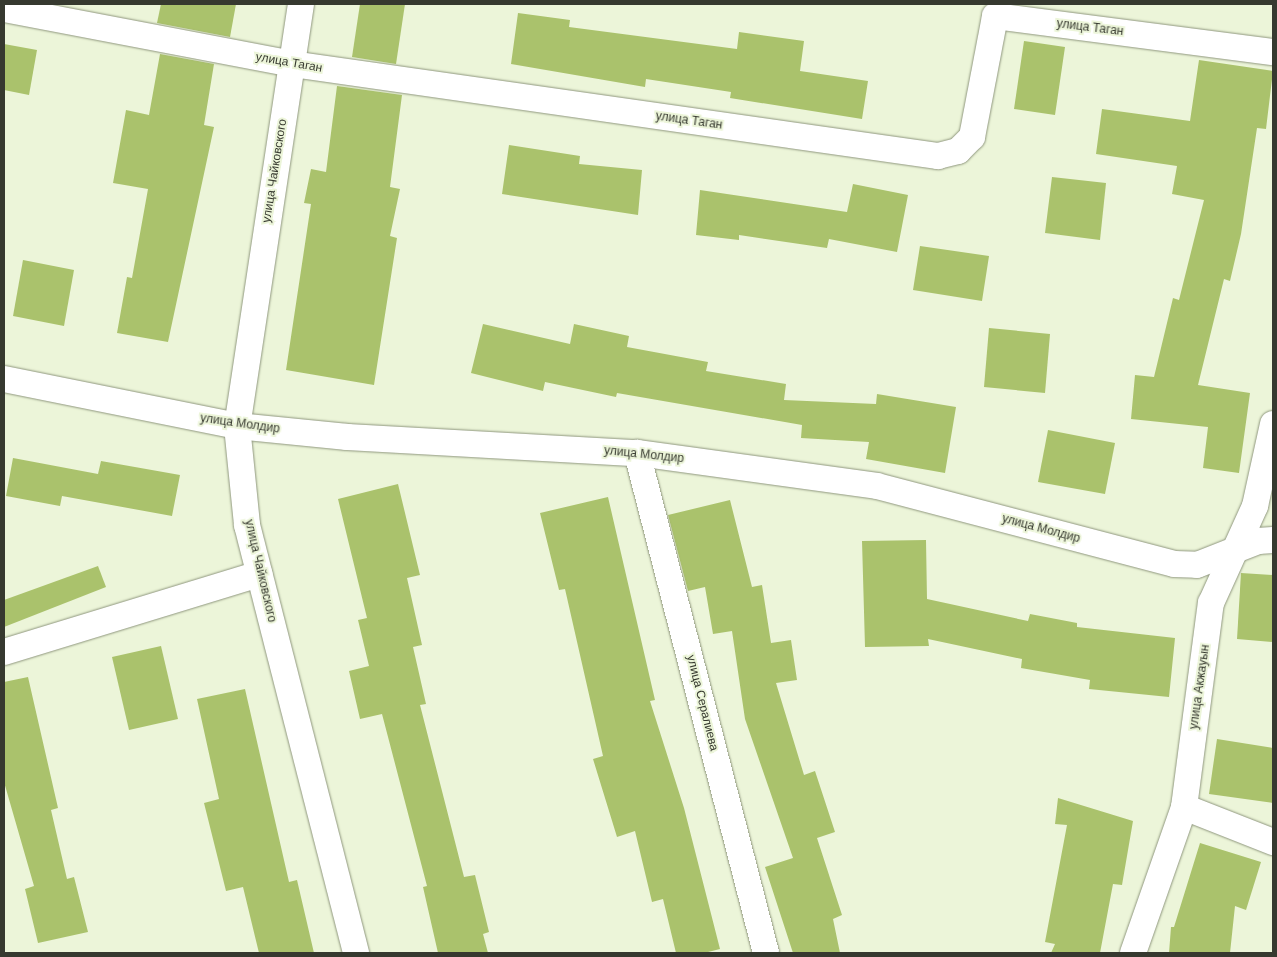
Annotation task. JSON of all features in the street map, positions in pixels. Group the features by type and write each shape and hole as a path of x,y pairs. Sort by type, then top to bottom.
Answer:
{"street":[{"name":"улица Чайковского","path":"302,4 237,426 247,525 356,953"},
{"name":"улица Таган","path":"4,9 292,64 938,156 958,151 972,137 996,10 1273,52"},
{"name":"улица Молдир","path":"4,379 237,426 347,437 637,453 877,486 1174,564 1197,564 1232,551 1273,540"},
{"name":"улица Акжауын","path":"1133,953 1184,807 1212,604 1232,551 1256,506 1273,424"},
{"name":"улица Сералиева","path":"637,453 766,953"},
{"path":"4,652 260,574"},
{"path":"1184,807 1273,842"}],"building":[{"path":"161,4 236,4 230,37 157,23"},
{"path":"360,4 405,4 396,64 352,57"},
{"path":"518,13 570,20 569,27 737,49 739,32 804,41 800,71 868,81 862,119 730,98 731,92 646,79 645,87 511,64"},
{"path":"1024,41 1065,47 1055,115 1014,109"},
{"path":"4,44 37,50 29,95 4,90"},
{"path":"160,54 214,64 204,125 214,127 168,342 117,333 127,277 132,278 148,189 113,183 126,110 149,115"},
{"path":"1199,60 1273,71 1266,129 1257,128 1241,234 1230,281 1224,279 1198,385 1250,393 1239,473 1203,468 1208,427 1131,419 1135,375 1154,377 1173,298 1179,300 1204,200 1172,194 1177,166 1096,154 1102,109 1190,121"},
{"path":"337,86 402,95 390,187 400,189 390,236 397,238 374,385 286,370 311,204 304,203 311,169 326,172"},
{"path":"509,145 580,156 579,164 642,170 638,215 502,194"},
{"path":"1052,177 1106,183 1100,240 1045,233"},
{"path":"853,184 908,195 897,252 829,239 827,248 739,235 739,240 696,235 700,190 847,212"},
{"path":"920,246 989,256 982,301 913,290"},
{"path":"23,260 74,270 64,326 13,316"},
{"path":"483,324 570,344 574,324 629,336 627,347 708,362 706,371 786,384 784,400 876,404 877,394 956,407 945,473 866,459 869,442 801,438 802,425 617,393 616,397 545,382 543,391 471,373"},
{"path":"989,328 1050,334 1045,393 984,387"},
{"path":"1048,430 1115,443 1105,494 1038,482"},
{"path":"13,458 98,474 101,461 180,475 172,516 62,496 60,506 6,496"},
{"path":"398,484 420,575 407,578 422,645 413,647 426,704 420,705 464,877 475,875 489,932 483,934 488,953 438,953 423,887 427,886 382,714 360,719 349,671 369,666 358,620 367,618 338,499"},
{"path":"608,497 655,700 650,701 684,808 720,949 704,953 676,953 663,899 652,902 635,831 617,837 593,759 603,756 565,589 559,590 540,513"},
{"path":"730,500 752,587 762,585 771,643 791,640 797,680 776,683 804,775 815,771 835,832 817,838 842,915 833,919 840,953 793,953 765,867 793,858 745,719 732,631 713,634 705,587 688,591 668,515"},
{"path":"926,540 927,599 1028,621 1030,614 1077,623 1077,627 1175,638 1169,697 1089,689 1090,680 1021,668 1022,659 928,639 929,646 865,647 862,541"},
{"path":"98,566 106,587 4,627 4,600"},
{"path":"1241,573 1273,575 1273,642 1237,639"},
{"path":"161,646 178,719 129,730 112,657"},
{"path":"28,677 58,808 51,810 67,879 74,877 88,932 38,943 25,889 34,886 4,782 4,682"},
{"path":"245,689 289,882 297,880 314,953 259,953 243,887 226,891 204,803 219,799 197,699"},
{"path":"1217,739 1273,748 1273,803 1209,794"},
{"path":"1058,798 1133,821 1122,885 1113,884 1100,953 1051,953 1055,944 1045,942 1067,825 1055,824"},
{"path":"1200,843 1261,862 1246,910 1235,906 1230,953 1169,953 1171,927 1174,927"}]}
